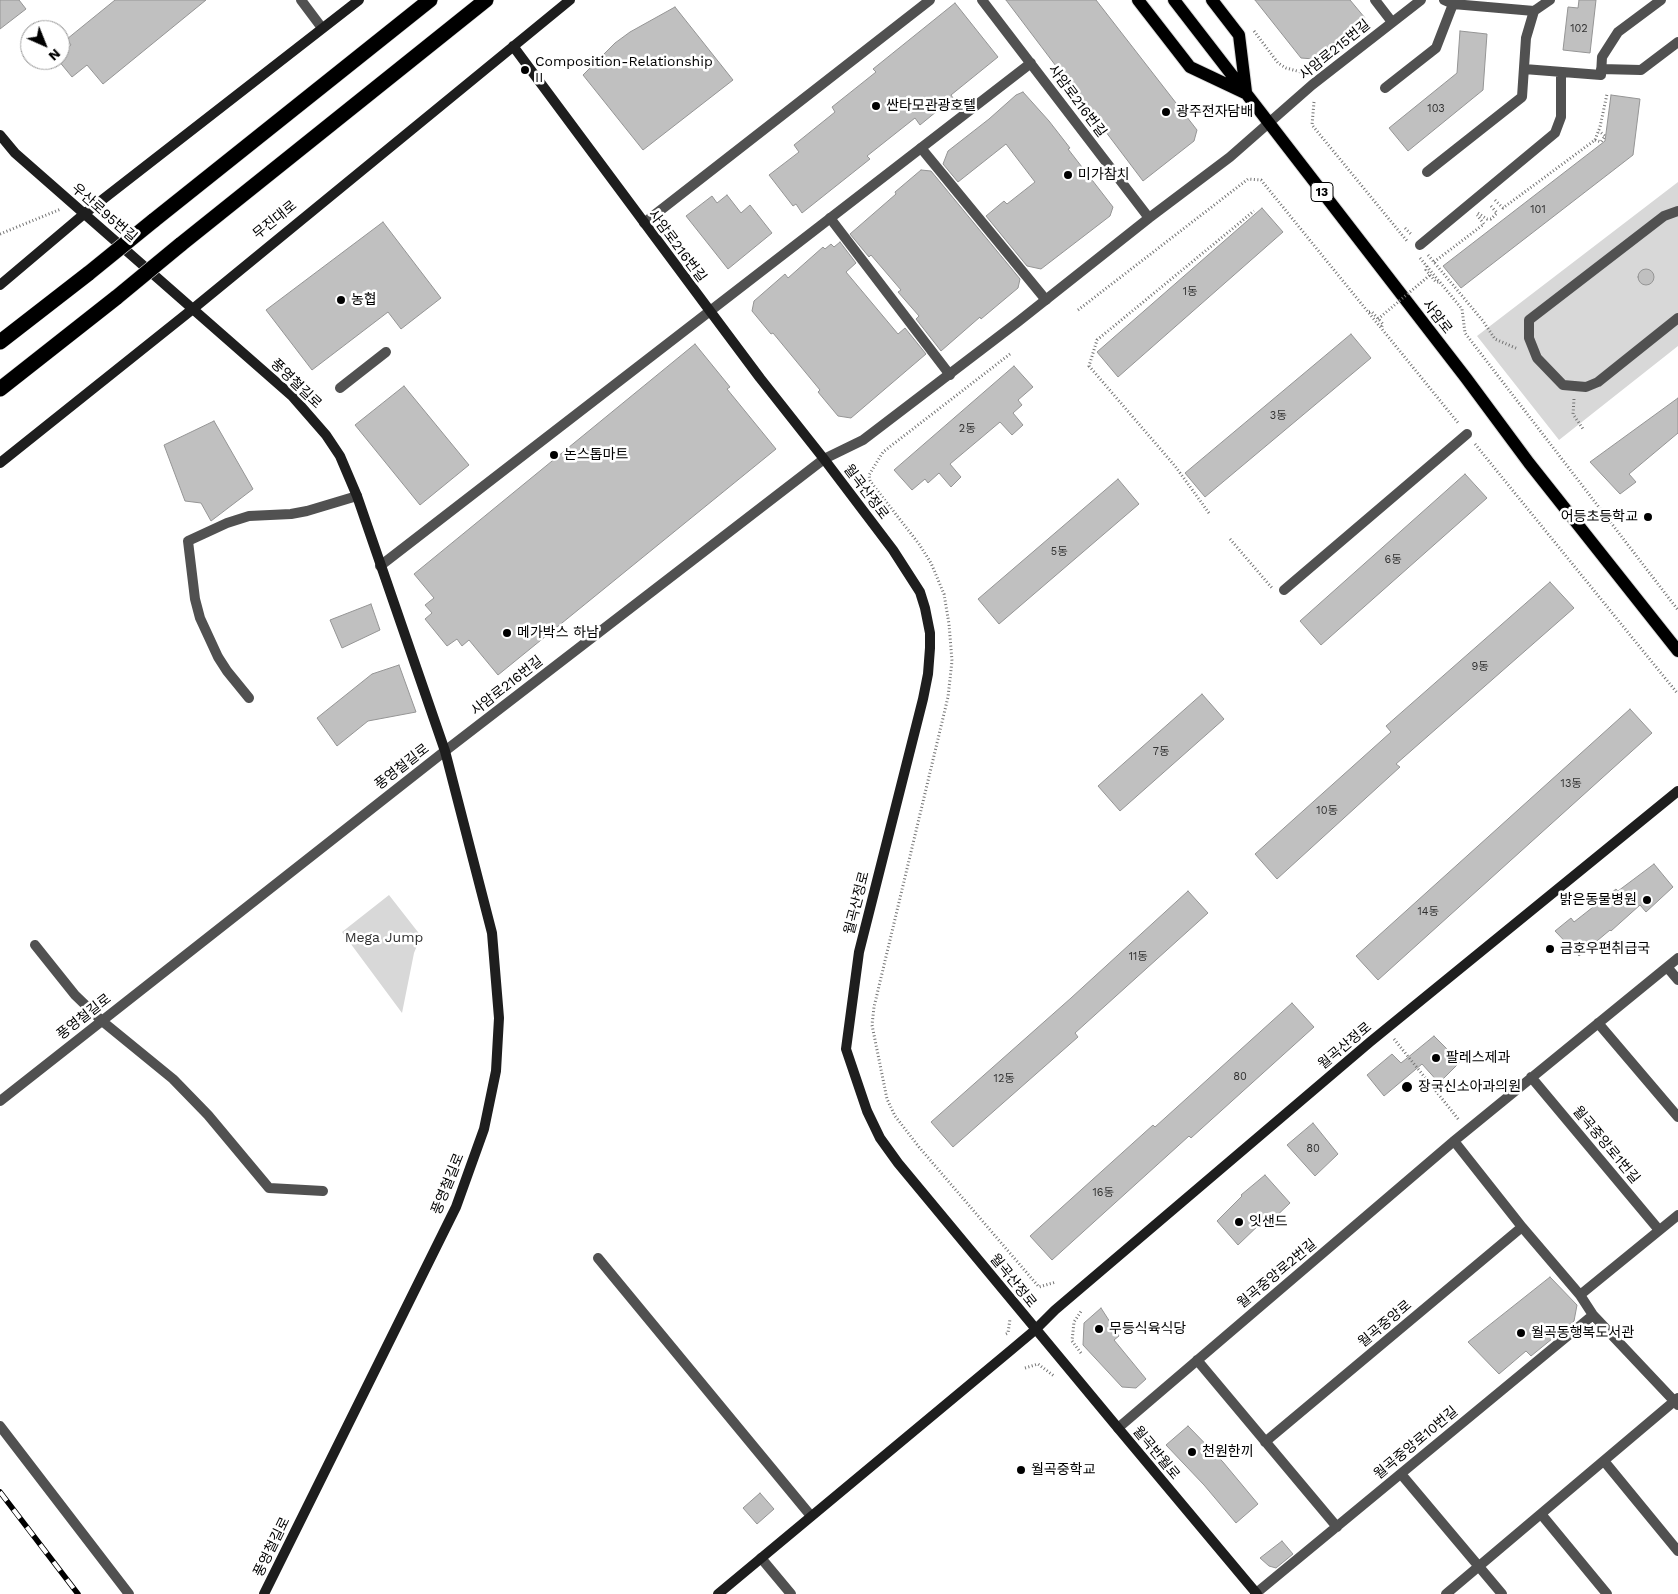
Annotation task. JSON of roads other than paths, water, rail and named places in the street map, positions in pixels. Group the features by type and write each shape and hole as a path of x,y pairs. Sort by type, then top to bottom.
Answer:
{"highway":[{"path":"0,342 430,0"},
{"path":"0,389 486,0"}],"main road":[{"path":"1138,0 1190,67 1247,94"},
{"name":"사암로","path":"1174,0 1529,463 1678,651"},
{"path":"1212,0 1239,35 1247,94"}],"street":[{"path":"301,0 322,28"},
{"path":"0,285 84,214 358,0"},
{"name":"무진대로","path":"0,463 194,308 570,0"},
{"path":"644,223 930,0"},
{"name":"사암로216번길","path":"982,0 1149,218"},
{"path":"1375,0 1392,22"},
{"name":"사암로215번길","path":"1269,123 1312,85 1421,0"},
{"path":"1427,172 1522,97 1526,38 1534,11 1550,0"},
{"path":"1524,69 1601,75 1602,57 1618,32 1661,0"},
{"path":"1385,88 1436,48 1448,2 1534,11"},
{"path":"1601,69 1641,70 1678,42"},
{"name":"사암로216번길","path":"513,46 760,378 824,459"},
{"path":"380,566 1031,63"},
{"path":"1415,247 1555,133 1561,117 1561,72"},
{"name":"사암로216번길","path":"445,751 824,459 862,440 950,375 1149,218 1230,157 1269,123"},
{"name":"우산로95번길","path":"0,135 15,153 194,308"},
{"path":"921,148 1046,300"},
{"path":"1678,211 1664,216 1529,320 1530,338 1537,358 1563,385 1586,387 1598,382 1678,318"},
{"path":"830,218 950,375"},
{"name":"풍영철길로","path":"194,308 292,396 307,412 340,456 357,496 445,751 492,933 499,1018 496,1071 484,1129 456,1207 264,1594"},
{"path":"340,388 386,352"},
{"path":"1281,593 1467,434"},
{"name":"월곡산정로","path":"824,459 920,592 930,633 928,674 923,700 859,952 846,1049 867,1111 880,1138 1035,1330"},
{"path":"249,698 218,657 200,618 195,599 188,541 227,523 249,516 291,514 357,496"},
{"name":"풍영철길로","path":"0,1101 445,751"},
{"name":"월곡산정로","path":"718,1594 1035,1330 1070,1297 1386,1030 1678,791"},
{"path":"35,945 75,995 102,1021 173,1079 223,1132 269,1188 323,1191"},
{"path":"1446,1594 1677,1401 1593,1315 1580,1295 1522,1227 1454,1141 1678,958"},
{"path":"1667,967 1678,980"},
{"path":"1598,1023 1678,1117"},
{"name":"월곡중앙로1번길","path":"1531,1077 1659,1230"},
{"name":"월곡중앙로2번길","path":"1118,1428 1454,1141"},
{"path":"1580,1295 1678,1214"},
{"name":"월곡중앙로","path":"1265,1442 1522,1227"},
{"path":"598,1258 811,1516"},
{"name":"월곡중앙로10번길","path":"1256,1594 1593,1315"},
{"name":"월곡반월로","path":"1035,1330 1256,1594"},
{"path":"1197,1360 1337,1527"},
{"path":"0,1426 128,1594"},
{"path":"1604,1461 1678,1551"},
{"path":"1401,1474 1502,1594"},
{"path":"1542,1514 1607,1594"},
{"path":"761,1558 791,1594"}],"railway":[{"path":"0,1492 78,1594"}],"place":[{"name":"Composition-Relationship II","path":"525,70"},
{"name":"싼타모관광호텔","path":"876,106"},
{"name":"광주전자담배","path":"1166,112"},
{"name":"미가참치","path":"1068,175"},
{"name":"농협","path":"341,300"},
{"name":"논스톱마트","path":"554,455"},
{"name":"어등초등학교","path":"1648,517"},
{"name":"메가박스 하남","path":"507,633"},
{"name":"밝은동물병원","path":"1647,900"},
{"name":"금호우편취급국","path":"1550,949"},
{"name":"팔레스제과","path":"1436,1058"},
{"name":"장국신소아과의원","path":"1407,1087"},
{"name":"잇샌드","path":"1239,1222"},
{"name":"무등식육식당","path":"1099,1329"},
{"name":"월곡동행복도서관","path":"1521,1333"},
{"name":"천원한끼","path":"1192,1452"},
{"name":"월곡중학교","path":"1021,1470"}],"park label":[{"name":"Mega Jump","path":"384,938"}]}
